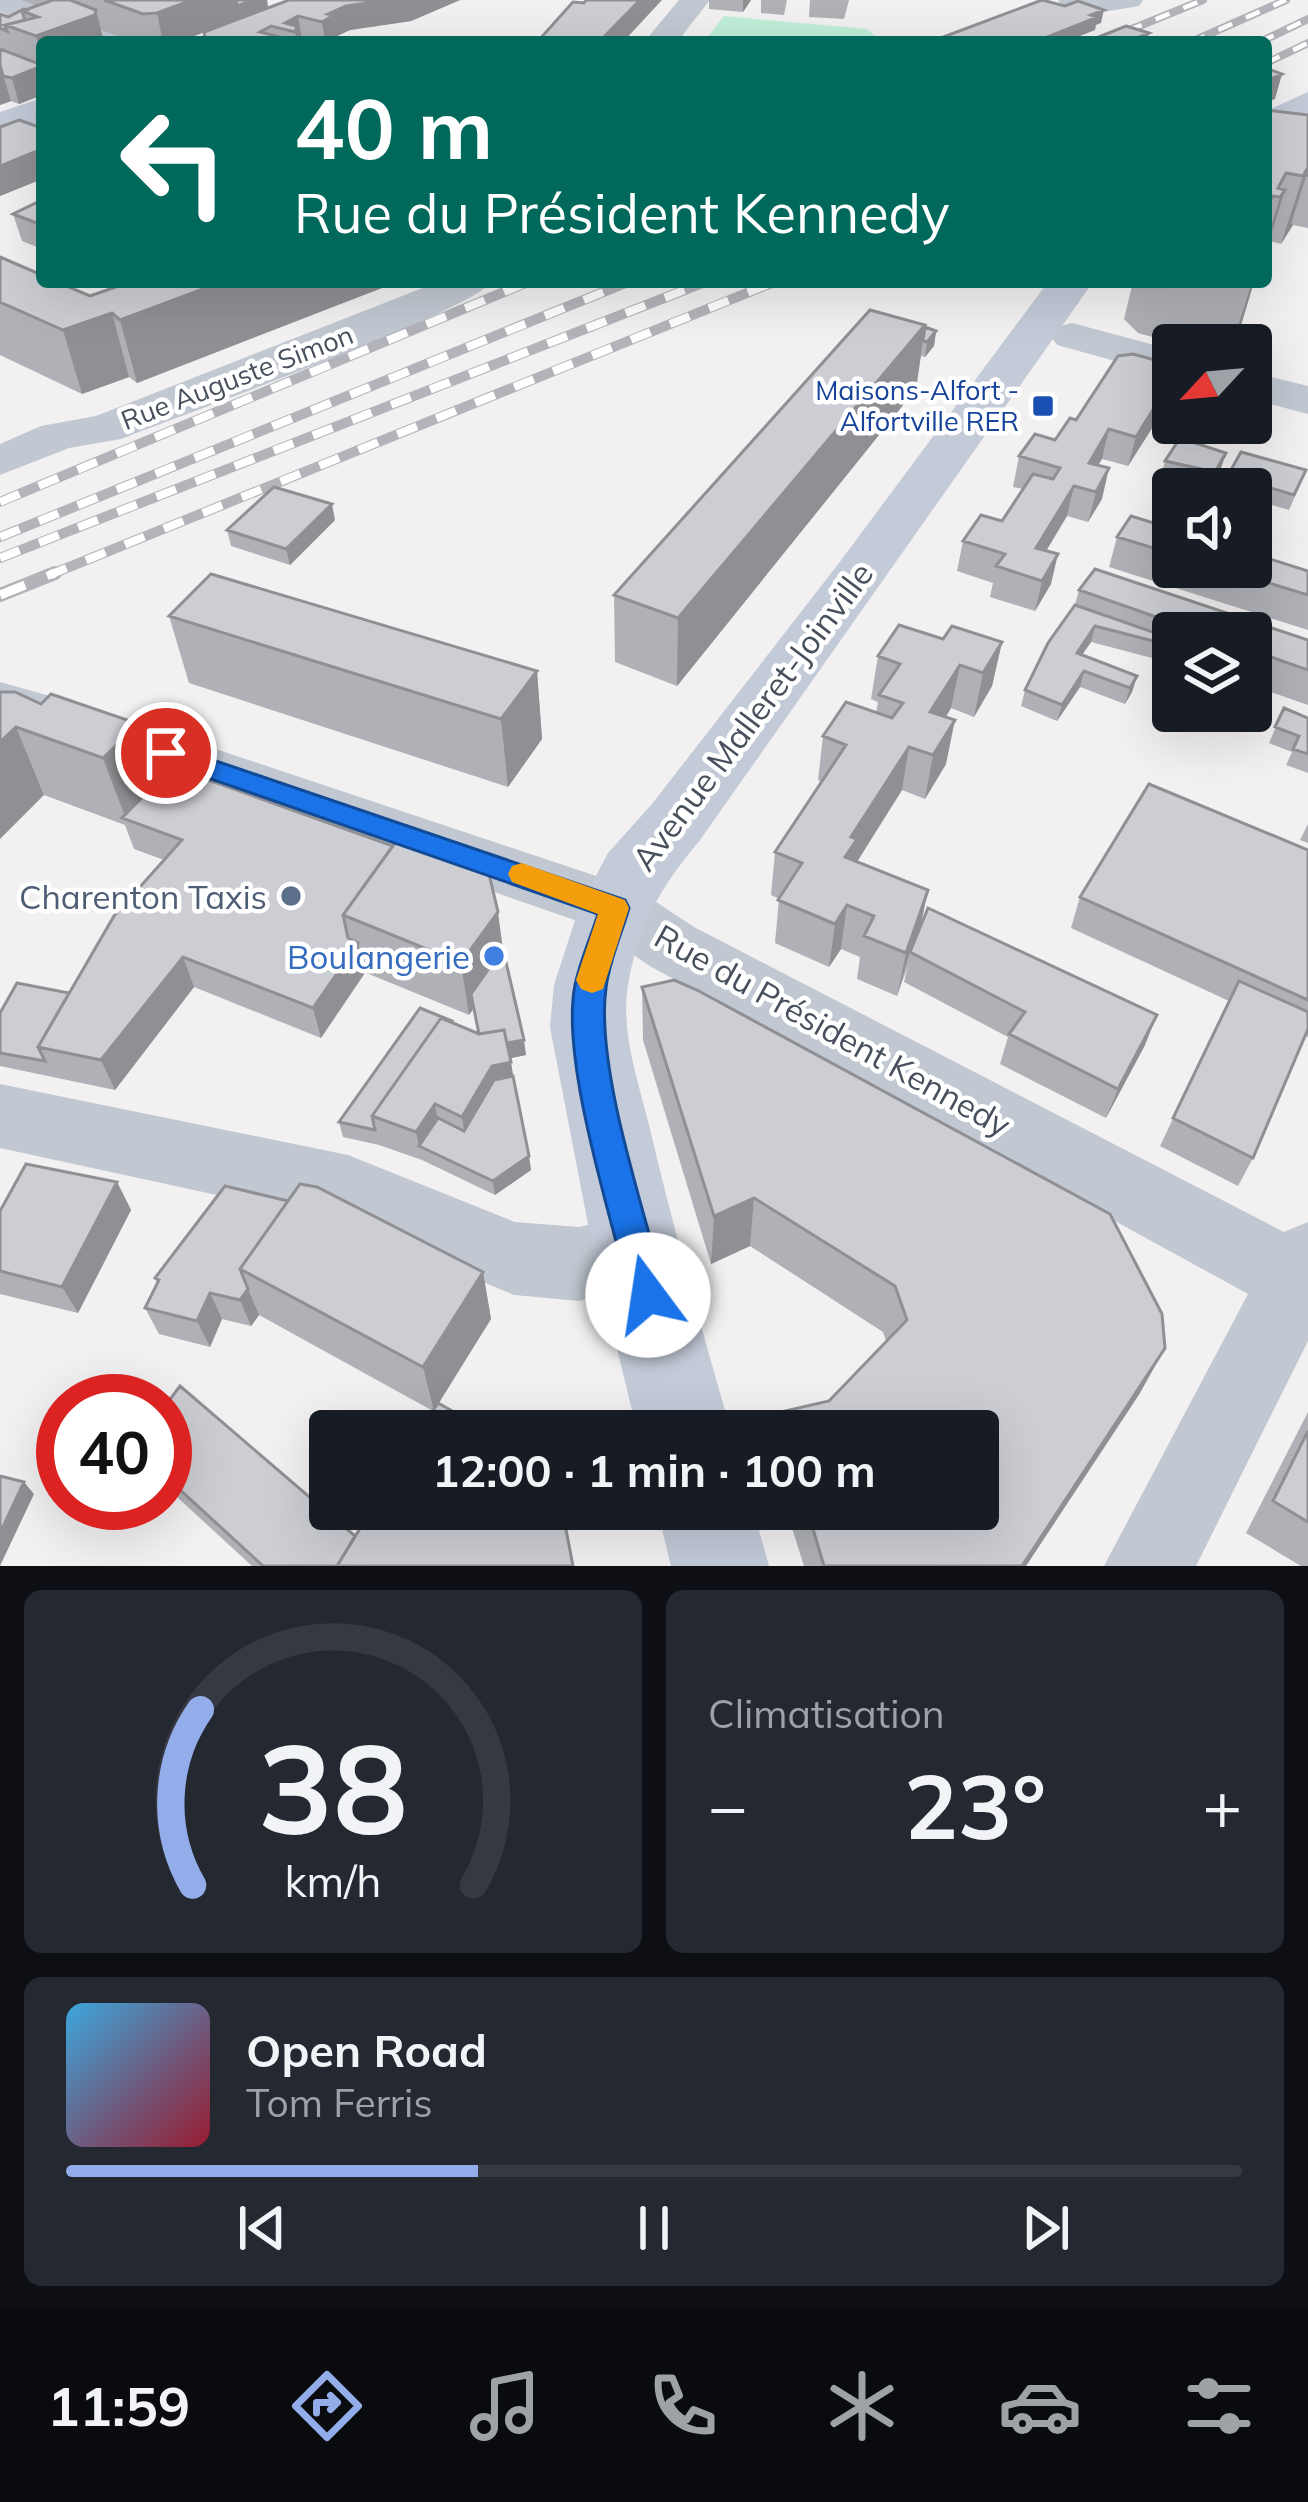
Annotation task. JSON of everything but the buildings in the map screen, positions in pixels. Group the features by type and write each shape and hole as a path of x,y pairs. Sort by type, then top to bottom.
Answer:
{"street":[{"path":"665,36 694,0"},
{"path":"1073,0 1097,4 1128,0"},
{"path":"0,1 90,36"},
{"path":"1273,146 1308,103"},
{"path":"0,125 36,111"},
{"name":"Rue Auguste Simon","path":"0,460 58,436 105,429 458,288"},
{"name":"Avenue Malleret-Joinville","path":"615,908 699,866 1071,309 1100,288"},
{"path":"1071,309 1152,353"},
{"path":"1272,391 1308,400"},
{"path":"0,412 58,436"},
{"name":"Rue du Président Kennedy","path":"5,710 99,730 615,908 671,946 1305,1275"},
{"path":"615,908 590,985 588,1027 636,1250 678,1410"},
{"path":"0,1116 347,1189 514,1258 579,1264 636,1250"},
{"path":"1148,1566 1305,1275"},
{"path":"711,1530 721,1566"}],"green space":[{"path":"724,16 867,29 875,36 709,36"}],"railway":[{"path":"1115,36 1203,0"},
{"path":"1205,36 1286,0"},
{"path":"1272,36 1308,19"},
{"path":"1272,60 1308,43"},
{"path":"0,502 514,288"},
{"path":"0,537 613,288"},
{"path":"0,558 690,288"},
{"path":"47,576 759,288"},
{"path":"0,595 55,573"}],"slow traffic":[{"path":"522,874 615,908 592,980"}],"place":[{"name":"Maisons-Alfort - Alfortville RER","path":"1043,406"},
{"name":"Charenton Taxis","path":"291,896"},
{"name":"Boulangerie","path":"494,956"}],"route":[{"path":"166,753 615,908 590,985 588,1027 594,1073 648,1295"}]}
